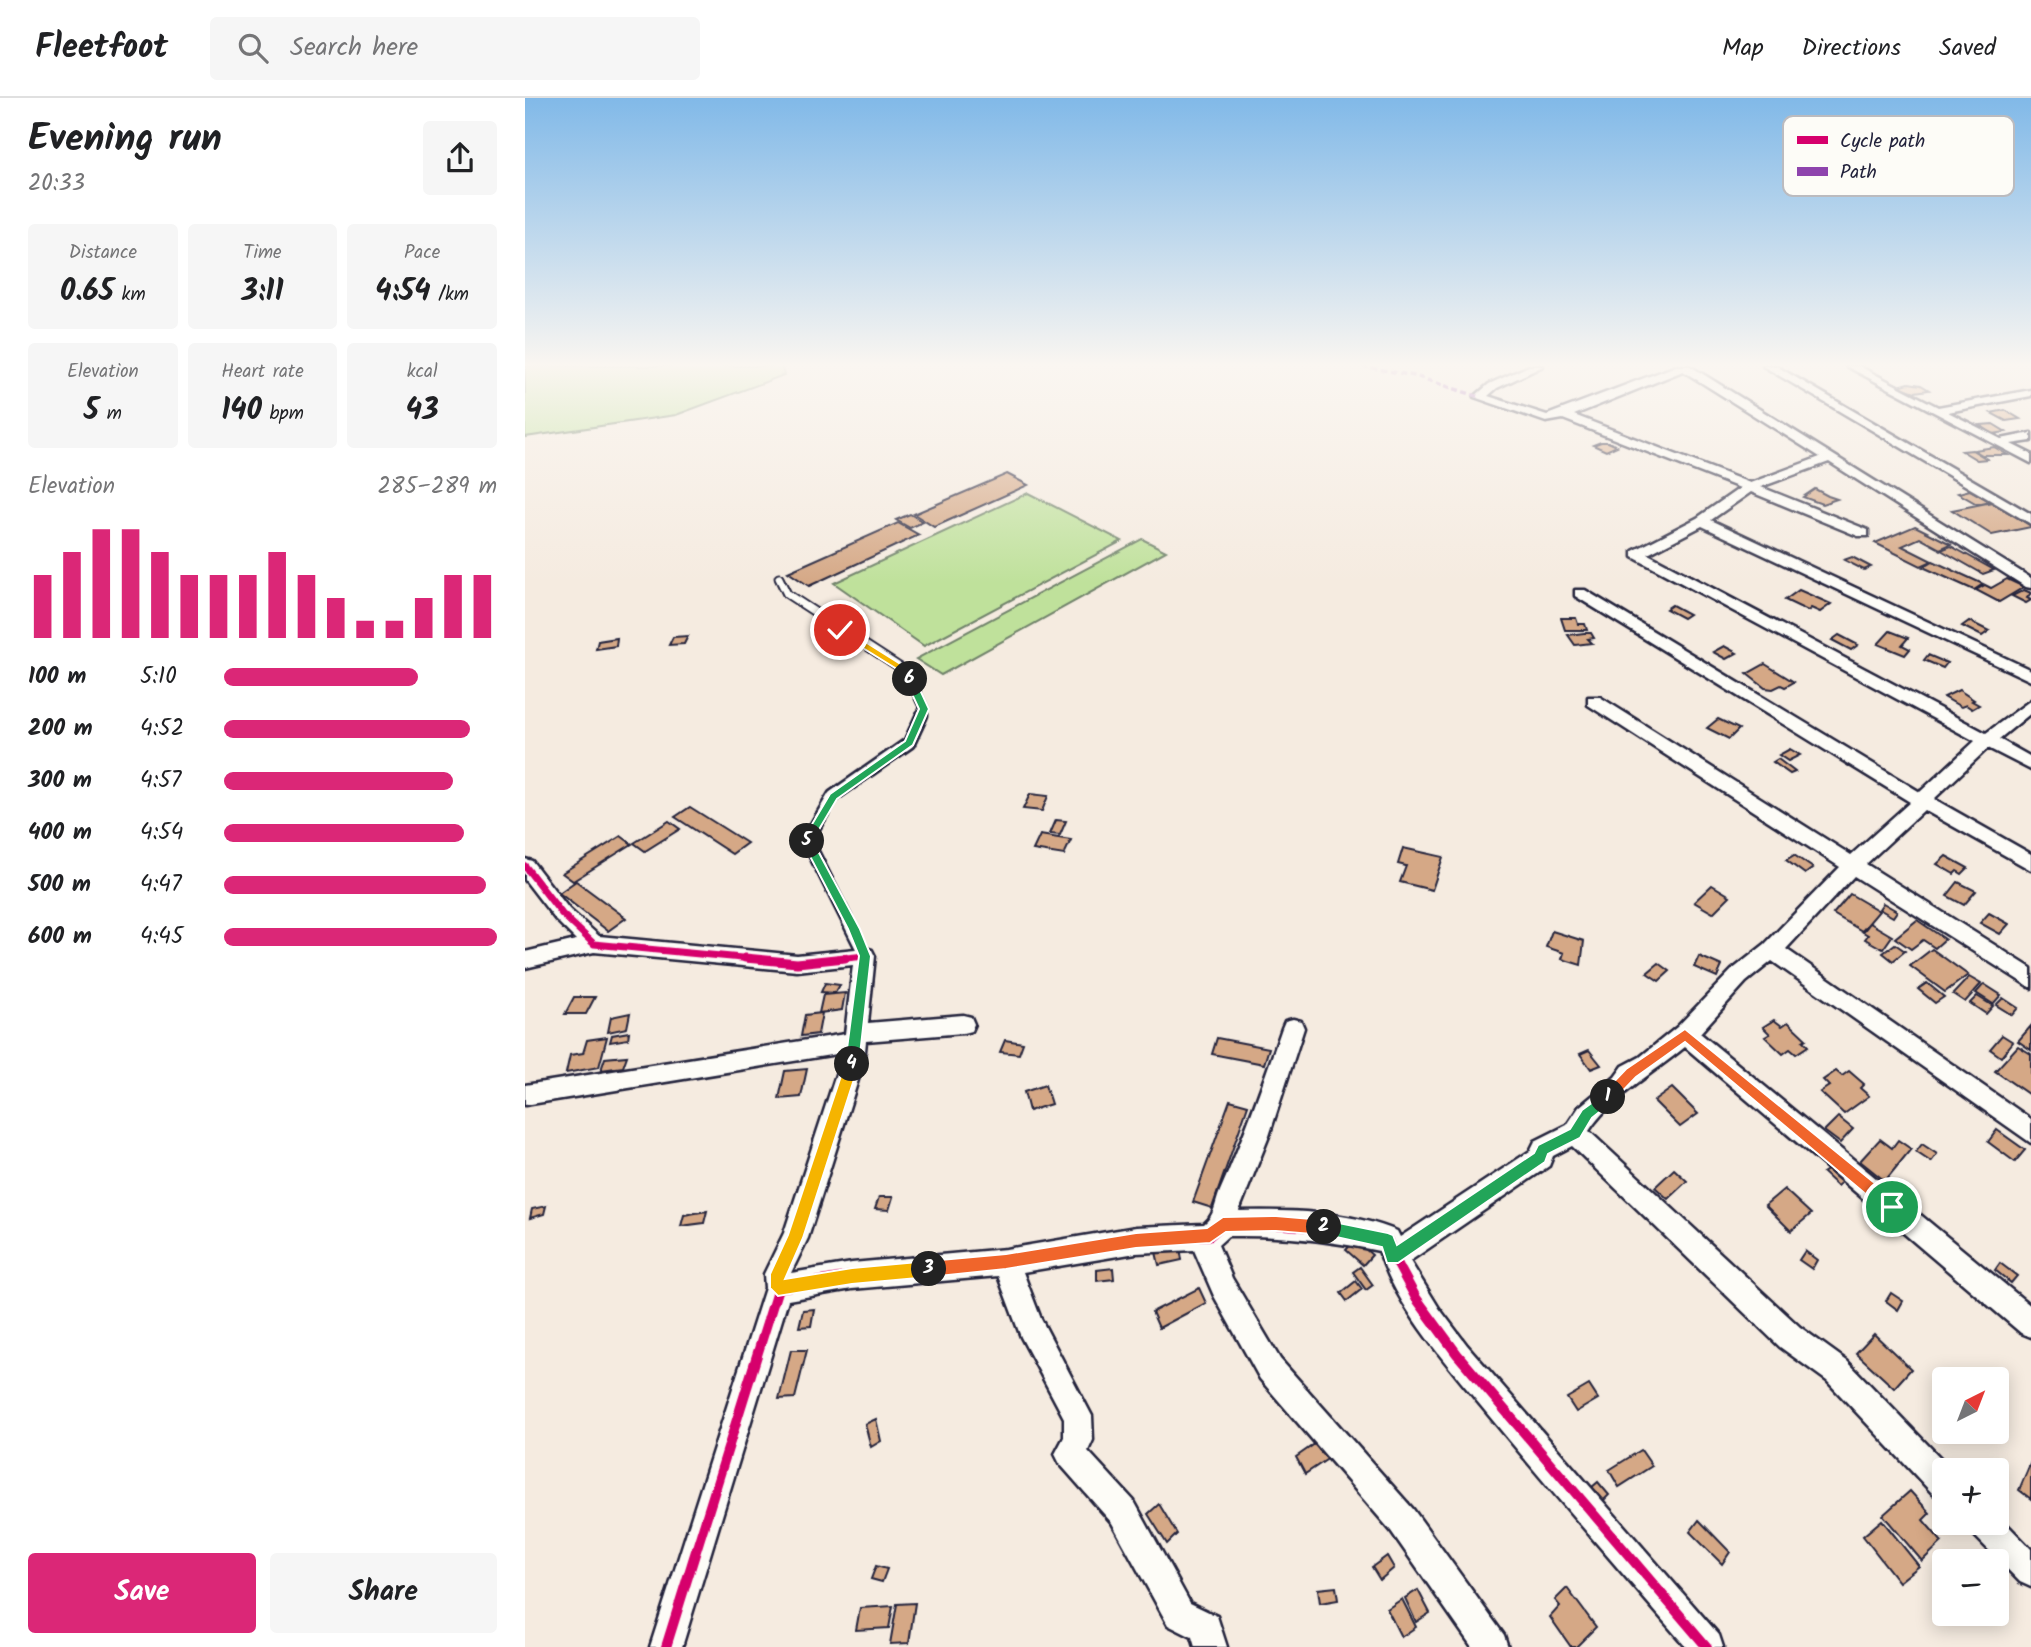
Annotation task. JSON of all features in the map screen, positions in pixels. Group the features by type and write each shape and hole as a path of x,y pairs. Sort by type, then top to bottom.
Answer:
{"street":[{"path":"1628,438 1863,533"},
{"path":"1801,438 2031,584"},
{"path":"1891,438 2031,520"},
{"path":"1995,438 2031,459"},
{"path":"2002,442 2024,438"},
{"path":"1832,457 1748,488 1702,521 1639,554 2031,764"},
{"path":"1702,521 2031,676"},
{"path":"1580,593 2031,863"},
{"path":"1594,701 2031,979"},
{"path":"1393,1257 1540,1157 1543,1149 1575,1133 1587,1114 1623,1084 1631,1073 1648,1064 1685,1034 1739,976 1772,950 1854,864 1987,740 2031,705"},
{"path":"525,866 562,914 594,944"},
{"path":"525,960 594,944 797,962 865,956 853,1061 795,1238 777,1274 778,1288 666,1647"},
{"path":"1772,950 2031,1132"},
{"path":"525,1095 856,1038 963,1024"},
{"path":"1293,1028 1257,1136 1230,1199 1212,1231 1223,1287 1270,1369 1402,1520 1492,1647"},
{"path":"1685,1034 2031,1323"},
{"path":"1575,1133 1790,1337 1837,1371 1932,1470"},
{"path":"778,1288 852,1276 1006,1262 1136,1240 1276,1223 1337,1228 1388,1240 1393,1257 1445,1339 1507,1416 1707,1647"},
{"path":"1006,1262 1031,1327 1078,1416 1078,1440 1070,1454 1123,1512 1179,1614 1206,1628 1211,1647"},
{"path":"1996,1535 2031,1571"}],"lane":[{"path":"779,578 787,594 907,672 924,709 909,743 833,796 807,840 854,929 865,956"}],"green space":[{"path":"1028,493 1122,541 924,646 834,583"},
{"path":"1142,539 1166,551 941,675 916,659"}],"building":[{"path":"1601,442 1617,446 1606,451 1593,445"},
{"path":"1994,447 2008,455 1982,455 1974,450"},
{"path":"1972,450 1987,459 1977,460 1962,451"},
{"path":"1007,474 1028,485 934,527 914,514"},
{"path":"1815,489 1837,499 1822,504 1803,497"},
{"path":"1970,490 1990,501 1977,504 1958,493"},
{"path":"1992,502 2031,527 1992,535 1952,510"},
{"path":"910,514 923,522 910,528 896,520"},
{"path":"898,523 919,535 809,586 788,572"},
{"path":"1915,526 1951,544 1940,549 1920,538 1902,546 1932,561 1921,566 1875,543"},
{"path":"1951,546 1994,570 1983,574 1941,550"},
{"path":"1852,557 1871,567 1864,570 1844,560"},
{"path":"1933,561 1983,584 1974,590 1923,567"},
{"path":"2007,579 2024,587 1999,602 1976,590 1985,585 1991,588"},
{"path":"1799,590 1831,604 1820,612 1811,608 1808,611 1785,600"},
{"path":"2024,590 2031,593 2027,598 2031,600 2026,603 2012,596"},
{"path":"1672,605 1689,614 1683,618 1666,609"},
{"path":"1561,618 1576,618 1578,624 1585,624 1587,630 1565,630"},
{"path":"1969,621 1989,631 1982,636 1962,626"},
{"path":"1890,631 1908,638 1902,645 1910,649 1905,655 1878,644"},
{"path":"1591,633 1594,638 1588,639 1592,643 1575,645 1568,635"},
{"path":"1839,635 1858,645 1851,650 1832,640"},
{"path":"688,636 684,644 669,645 673,637"},
{"path":"617,638 616,646 596,649 598,641"},
{"path":"1724,646 1737,653 1726,659 1713,652"},
{"path":"1928,655 1947,663 1943,668 1924,660"},
{"path":"1765,664 1794,682 1785,687 1781,685 1773,689 1765,688 1747,674"},
{"path":"1959,690 1979,705 1972,709 1966,705 1961,707 1944,697"},
{"path":"1718,719 1739,729 1729,739 1707,728"},
{"path":"1790,749 1800,755 1788,761 1779,755"},
{"path":"1778,759 1795,772 1790,774 1773,762"},
{"path":"1030,794 1048,796 1042,811 1023,809"},
{"path":"690,807 747,843 732,854 675,817"},
{"path":"1056,820 1066,821 1060,835 1050,834"},
{"path":"669,821 680,829 645,851 634,843"},
{"path":"1040,835 1071,840 1064,855 1033,850"},
{"path":"621,836 632,844 573,881 562,873"},
{"path":"1403,848 1443,857 1432,890 1400,882 1406,866 1398,864"},
{"path":"1794,855 1813,868 1805,874 1786,860"},
{"path":"1946,856 1968,868 1962,874 1957,871 1954,874 1937,864"},
{"path":"576,881 626,918 608,931 559,893"},
{"path":"1958,882 1976,891 1964,905 1947,896"},
{"path":"1712,885 1730,896 1713,913 1694,902"},
{"path":"1850,894 1879,911 1862,931 1833,914"},
{"path":"1883,903 1897,911 1893,917 1879,909"},
{"path":"1989,913 2009,924 2000,934 1980,923"},
{"path":"1917,920 1945,939 1935,948 1923,940 1911,949 1895,938"},
{"path":"1870,923 1892,936 1883,949 1865,939 1868,935 1863,932"},
{"path":"1552,931 1584,941 1581,965 1562,959 1564,953 1546,947"},
{"path":"1895,944 1905,951 1893,961 1883,953"},
{"path":"1932,949 1968,975 1945,992 1910,966"},
{"path":"1699,956 1722,966 1717,977 1694,967"},
{"path":"1659,963 1670,971 1659,981 1647,973"},
{"path":"1969,977 1981,984 1965,1002 1953,994"},
{"path":"825,983 840,985 835,993 821,992"},
{"path":"1927,983 1944,997 1935,1003 1918,989"},
{"path":"1984,984 2001,995 1993,1004 1976,993"},
{"path":"845,993 842,1010 819,1013 823,995"},
{"path":"1977,996 1993,1006 1986,1014 1970,1003"},
{"path":"574,997 595,997 586,1014 565,1014"},
{"path":"2003,998 2018,1008 2012,1015 1996,1005"},
{"path":"630,1013 627,1028 608,1032 611,1017"},
{"path":"822,1013 818,1034 801,1036 805,1015"},
{"path":"1774,1020 1782,1026 1788,1022 1806,1039 1803,1041 1808,1046 1796,1054 1790,1049 1783,1054 1765,1037 1770,1034 1763,1027"},
{"path":"2031,1026 2031,1050 2018,1041"},
{"path":"629,1032 628,1039 610,1042 612,1035"},
{"path":"2002,1035 2013,1042 2001,1057 1990,1049"},
{"path":"607,1037 599,1067 566,1073 570,1055 583,1053 587,1040"},
{"path":"1217,1038 1269,1048 1264,1064 1212,1054"},
{"path":"1005,1040 1023,1043 1019,1054 1000,1052"},
{"path":"2018,1046 2031,1054 2031,1096 1995,1071"},
{"path":"1589,1050 1601,1065 1591,1069 1580,1054"},
{"path":"627,1056 623,1067 601,1070 605,1058"},
{"path":"807,1069 801,1097 779,1099 785,1071"},
{"path":"1836,1071 1842,1076 1849,1071 1864,1084 1860,1088 1869,1096 1844,1114 1820,1092 1829,1086 1823,1080"},
{"path":"1045,1085 1051,1104 1029,1111 1024,1092"},
{"path":"1672,1088 1698,1114 1680,1127 1654,1101"},
{"path":"1230,1100 1248,1105 1212,1208 1193,1202"},
{"path":"1838,1117 1853,1129 1840,1143 1824,1131"},
{"path":"1997,1130 2025,1150 2015,1162 1988,1142"},
{"path":"1880,1139 1892,1148 1898,1140 1911,1149 1885,1181 1860,1161"},
{"path":"1922,1144 1937,1154 1931,1162 1916,1152"},
{"path":"1831,1168 1844,1180 1837,1186 1823,1173"},
{"path":"1674,1169 1687,1181 1668,1199 1655,1187"},
{"path":"1784,1189 1811,1214 1791,1231 1765,1205"},
{"path":"879,1197 893,1197 889,1210 875,1209"},
{"path":"546,1206 544,1214 530,1218 532,1209"},
{"path":"707,1211 704,1223 681,1226 684,1215"},
{"path":"1355,1240 1372,1255 1363,1265 1346,1250"},
{"path":"1180,1247 1182,1260 1159,1265 1156,1252"},
{"path":"1805,1251 1817,1260 1812,1269 1799,1260"},
{"path":"2000,1263 2017,1276 2011,1283 1995,1270"},
{"path":"1360,1267 1373,1285 1366,1290 1353,1272"},
{"path":"1113,1268 1114,1279 1097,1281 1097,1270"},
{"path":"1356,1281 1362,1289 1347,1301 1341,1293"},
{"path":"1199,1288 1206,1303 1159,1328 1152,1312"},
{"path":"1891,1293 1903,1301 1898,1310 1886,1301"},
{"path":"814,1309 811,1326 799,1327 803,1310"},
{"path":"1874,1334 1911,1369 1894,1388 1856,1353"},
{"path":"791,1350 807,1350 795,1398 779,1399"},
{"path":"1589,1385 1598,1399 1576,1412 1567,1398"},
{"path":"876,1419 881,1441 871,1447 865,1424"},
{"path":"1319,1441 1329,1458 1305,1474 1296,1457"},
{"path":"1641,1450 1652,1466 1619,1487 1609,1470"},
{"path":"2031,1462 2031,1499 2019,1490"},
{"path":"1598,1482 1609,1495 1602,1502 1591,1488"},
{"path":"1910,1491 1930,1513 1923,1520 1932,1530 1932,1535 1936,1535 1942,1542 1922,1561 1883,1515"},
{"path":"1159,1504 1177,1534 1167,1544 1148,1514"},
{"path":"1699,1520 1730,1552 1722,1564 1690,1532"},
{"path":"1882,1520 1919,1566 1899,1582 1863,1536"},
{"path":"1387,1556 1394,1568 1380,1580 1372,1567"},
{"path":"876,1566 887,1569 882,1582 871,1579"},
{"path":"1336,1587 1338,1600 1320,1603 1318,1589"},
{"path":"1567,1588 1596,1627 1576,1647 1571,1647 1550,1617 1560,1606 1555,1600"},
{"path":"1418,1590 1430,1613 1416,1622 1405,1598"},
{"path":"1402,1599 1416,1627 1401,1637 1387,1609"},
{"path":"915,1603 909,1643 890,1644 897,1604"},
{"path":"893,1606 889,1628 856,1630 860,1608"}],"cycle path":[{"path":"525,866 562,914 594,944 797,963 865,956 853,1061 795,1238 777,1274 778,1288 666,1647"},
{"path":"778,1288 852,1276 1006,1262 1136,1240 1210,1236 1223,1224 1276,1223 1337,1229 1388,1240 1404,1278 1416,1298 1457,1354 1707,1647"}],"route":[{"path":"840,630 907,672 924,709 909,743 833,796 807,840 854,929 865,956 853,1061 795,1238 777,1274 778,1288 852,1276 1006,1262 1136,1240 1210,1236 1223,1224 1276,1223 1337,1228 1388,1240 1393,1257 1540,1157 1543,1149 1553,1147 1575,1133 1587,1114 1623,1084 1631,1073 1648,1064 1685,1034 1892,1207"}]}
